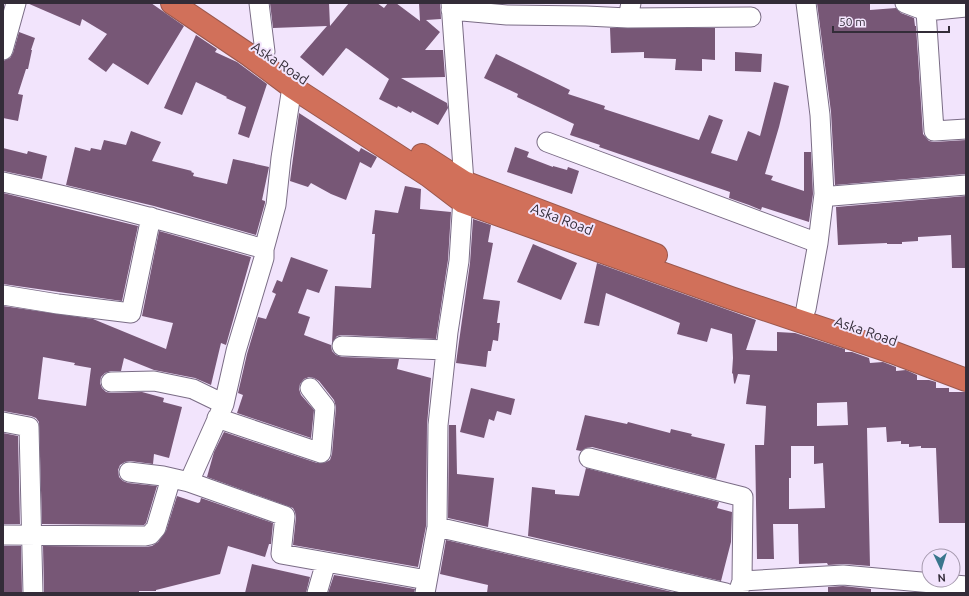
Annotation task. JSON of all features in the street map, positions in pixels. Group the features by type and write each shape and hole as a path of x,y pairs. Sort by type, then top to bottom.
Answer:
{"highway":[{"path":"172,3 249,55 292,87 429,176 464,192 723,296 892,352 966,380"},
{"name":"Aska Road","path":"193,3 464,192 629,245 966,365"}],"street":[{"path":"3,50 16,3"},
{"path":"259,3 265,52"},
{"path":"806,3 820,115 824,194 818,243 806,309"},
{"path":"905,3 926,12 966,7"},
{"path":"129,472 180,480 285,516 281,554 326,562 426,586 438,527 438,424 446,350 459,261 464,192 451,6 507,15 586,16 630,11 751,17"},
{"path":"926,12 934,131 966,128"},
{"path":"3,535 145,536 150,535 156,528 180,480 220,411 236,351 264,258 264,249 276,205 281,158 292,87"},
{"path":"547,142 818,243"},
{"path":"3,182 151,217 264,249"},
{"path":"824,194 832,196 966,185"},
{"path":"3,295 58,304 131,313 151,217"},
{"path":"342,346 446,350"},
{"path":"112,382 154,381 192,389 220,411 321,453 325,407 310,388"},
{"path":"3,422 30,427 33,593"},
{"path":"589,458 743,497 740,587 843,575 966,586"},
{"path":"438,527 726,593"},
{"path":"317,593 326,562"}],"building":[{"path":"27,3 151,3 184,26 148,85 113,63 106,72 88,59 107,34 82,19 80,26"},
{"path":"270,3 329,3 330,26 349,3 377,3 384,8 388,3 396,3 420,21 419,3 440,3 441,19 426,20 440,32 425,50 443,50 445,77 401,78 447,103 448,108 438,125 412,111 411,113 398,106 397,108 379,99 389,79 346,48 323,76 300,57 327,26 273,28"},
{"path":"817,3 870,3 870,10 896,8 901,13 914,18 916,26 923,134 929,141 934,142 966,140 966,174 835,185 831,112"},
{"path":"610,28 715,28 715,60 702,59 702,71 675,70 676,59 644,58 644,52 611,53"},
{"path":"19,32 35,38 31,50 28,69 26,69 18,94 23,95 18,121 3,118 3,61 10,58 13,53"},
{"path":"196,35 217,49 215,52 237,62 267,84 249,138 238,134 246,107 196,82 182,115 164,108"},
{"path":"735,52 762,54 761,72 735,71"},
{"path":"496,54 570,90 568,94 605,106 604,109 699,140 709,115 723,120 711,153 737,161 748,131 760,136 774,82 789,86 765,174 773,176 771,180 804,191 804,152 811,152 813,194 809,222 762,207 761,210 729,198 730,192 599,147 600,145 570,135 574,124 517,97 518,94 484,78"},
{"path":"299,113 359,152 361,148 377,157 371,168 360,162 346,200 311,183 308,187 290,181"},
{"path":"131,131 161,142 152,161 192,171 191,172 194,173 193,176 227,184 233,159 269,167 262,200 265,201 265,203 256,235 154,206 66,185 75,147 90,151 91,148 101,150 104,140 126,145"},
{"path":"515,147 529,152 527,157 553,167 567,170 568,167 579,171 572,194 507,172"},
{"path":"3,148 27,154 28,151 47,156 42,179 3,171"},
{"path":"405,186 421,189 420,209 451,212 448,260 436,339 342,335 337,336 332,343 335,286 371,288 375,234 372,234 375,210 398,213"},
{"path":"3,193 138,226 122,301 3,284"},
{"path":"966,196 966,268 952,268 951,235 918,237 918,241 902,242 902,244 887,243 838,245 836,207"},
{"path":"473,219 491,225 488,242 493,243 483,299 500,301 497,323 500,323 498,341 493,340 491,351 488,351 486,367 456,363 470,263"},
{"path":"159,231 251,257 226,345 221,343 211,385 195,378 154,370 124,358 121,371 111,371 105,373 101,377 100,383 106,392 142,392 164,398 163,402 182,407 169,458 154,454 153,464 130,461 120,465 118,470 119,477 123,481 128,483 157,486 146,523 144,525 42,524 39,422 36,418 31,416 3,411 3,306 93,319 166,349 173,323 142,316","holes":["43,357 75,363 74,365 91,368 86,406 38,399"]},
{"path":"533,244 577,263 561,300 517,282"},
{"path":"291,257 328,270 319,293 307,289 298,313 310,317 304,335 331,345 332,351 336,355 342,357 399,359 397,369 431,378 427,425 426,526 418,567 293,545 296,517 293,508 207,477 214,452 224,432 317,463 324,463 330,460 332,454 336,407 334,400 319,381 314,378 309,377 304,379 300,384 299,389 301,395 314,410 311,438 237,413 243,395 238,393 247,354 258,317 266,319 276,294 272,292 277,280 282,282"},
{"path":"597,263 756,320 746,350 777,351 777,332 795,333 845,349 845,352 852,352 869,358 870,363 883,362 896,367 896,371 906,370 917,375 917,380 929,380 936,382 936,388 949,388 949,392 966,392 966,523 939,523 936,448 921,448 921,446 909,447 909,444 901,444 901,441 887,442 886,427 867,428 870,566 844,564 828,565 827,563 799,564 798,524 773,524 774,559 757,559 755,445 764,445 766,406 746,404 750,375 738,374 735,384 734,383 732,373 732,334 711,328 707,342 677,334 680,323 606,293 599,326 584,323","holes":["847,402 848,425 817,426 817,403","791,446 814,446 814,464 823,463 825,508 789,509"]},
{"path":"471,388 515,399 511,415 497,411 494,421 489,419 484,438 460,432"},
{"path":"585,415 627,424 628,422 670,433 671,429 692,434 691,436 725,444 716,479 592,447 581,451 576,450"},
{"path":"449,425 456,425 457,474 494,478 488,527 448,518"},
{"path":"3,433 18,436 20,524 4,524"},
{"path":"586,468 719,502 717,508 732,512 731,542 721,581 528,536 532,487 555,490 555,494 579,496"},
{"path":"177,496 198,503 200,502 201,498 273,523 271,544 269,544 265,557 228,546 220,574 156,591 139,591 139,593 44,593 43,546 152,546 158,542 166,531"},
{"path":"446,540 677,593 487,593 488,585 440,574"},
{"path":"3,546 21,546 22,593 3,593"},
{"path":"252,564 310,577 306,593 245,593"},
{"path":"334,575 415,589 414,593 328,593"},
{"path":"843,586 871,589 871,593 828,593 828,587"}]}
